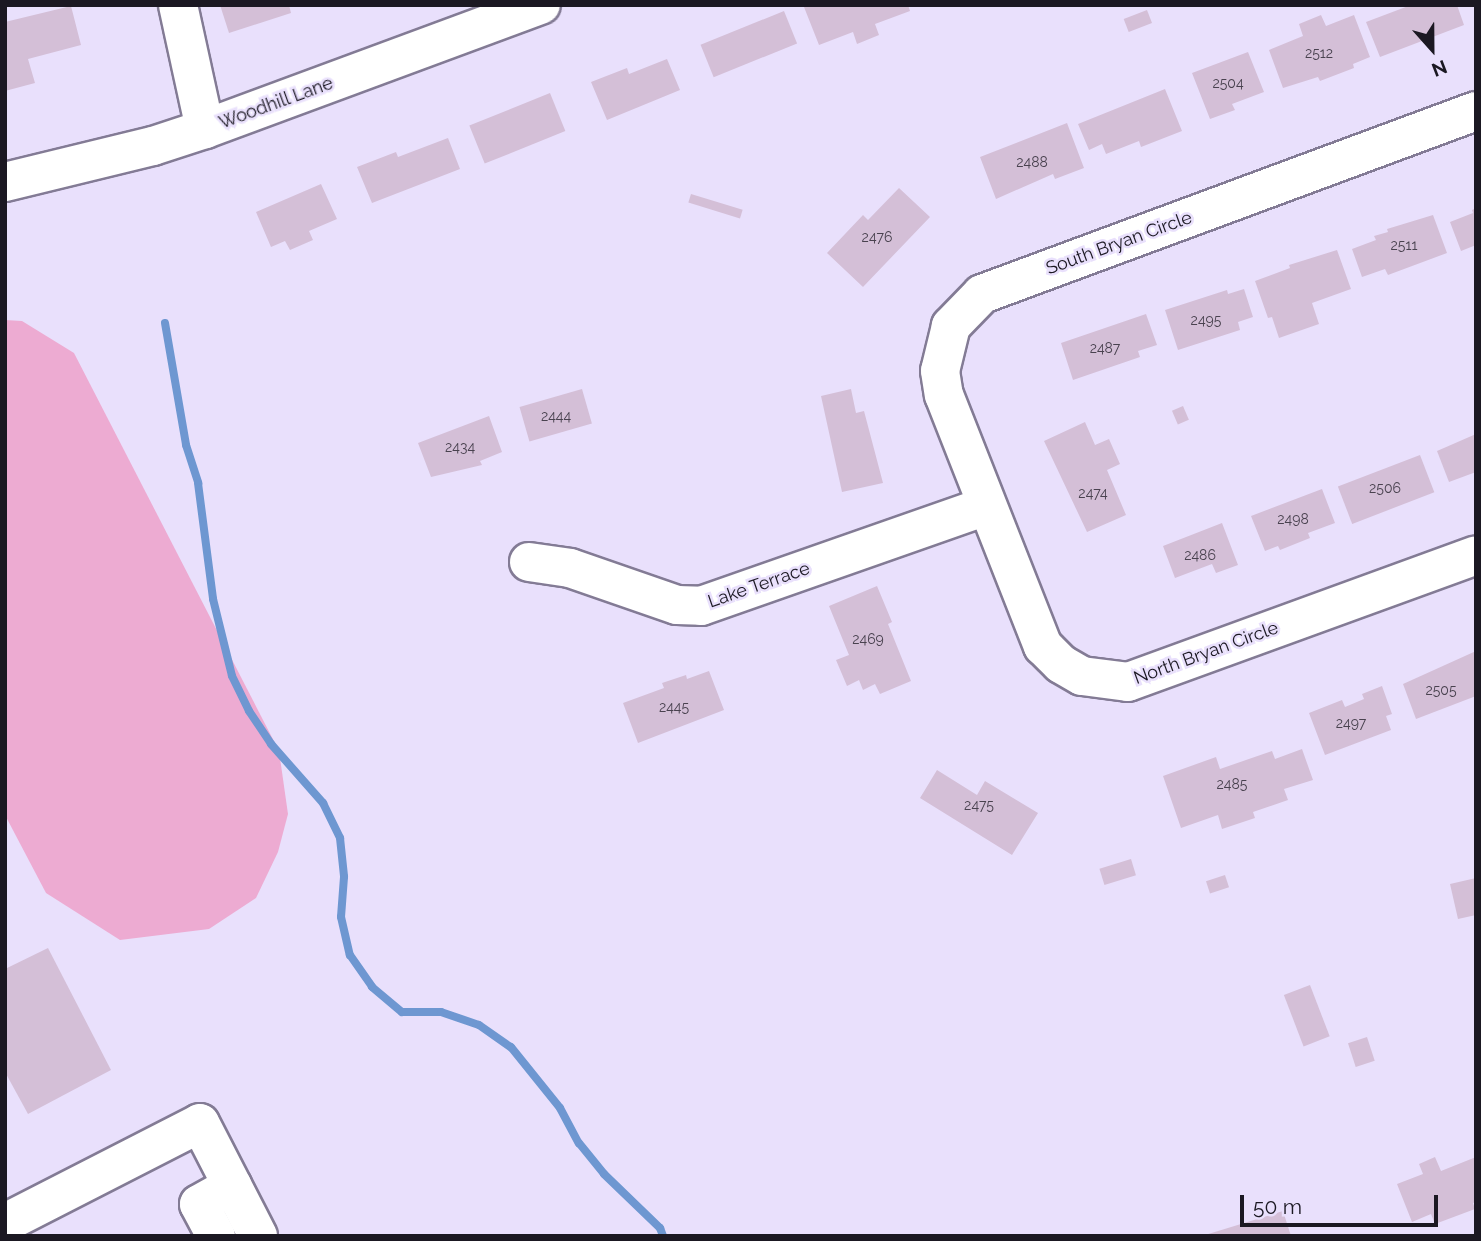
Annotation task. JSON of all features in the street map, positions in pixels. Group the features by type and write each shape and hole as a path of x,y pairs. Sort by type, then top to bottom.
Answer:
{"street":[{"path":"178,5 205,129"},
{"name":"Woodhill Lane","path":"5,182 153,146 205,129 541,5"},
{"name":"South Bryan Circle","path":"986,506 944,395 940,371 951,326 982,294 1476,111"},
{"name":"North Bryan Circle","path":"986,506 1044,646 1061,664 1082,676 1128,681 1476,555"},
{"name":"Lake Terrace","path":"529,562 570,568 677,605 701,606 986,506"},
{"path":"5,1223 200,1123 258,1236"},
{"path":"216,1236 199,1204 232,1186"}],"shaded area":[{"path":"5,320 22,321 74,353 279,751 288,814 278,852 256,898 209,929 120,940 46,893 5,815"}],"building":[{"path":"220,5 289,5 291,13 229,33"},
{"path":"908,5 910,11 875,24 879,35 857,44 853,32 819,45 804,7"},
{"path":"1411,5 1457,5 1464,25 1380,57 1366,22"},
{"path":"71,6 81,45 28,59 35,83 5,91 5,22"},
{"path":"1147,10 1152,23 1129,32 1124,19"},
{"path":"784,11 797,43 714,77 701,45"},
{"path":"1321,15 1326,26 1354,15 1370,57 1353,64 1354,68 1320,81 1318,77 1283,88 1269,50 1303,36 1299,24"},
{"path":"1248,52 1264,92 1232,104 1235,110 1210,119 1192,73"},
{"path":"667,59 680,90 607,120 591,82 627,68 629,74"},
{"path":"1165,89 1182,131 1141,147 1139,141 1106,154 1102,144 1089,150 1078,124"},
{"path":"550,93 565,131 485,164 469,126"},
{"path":"1067,123 1084,168 1055,179 1053,174 996,199 980,157"},
{"path":"448,138 460,169 372,203 357,167 396,152 398,157"},
{"path":"321,184 337,219 309,231 313,240 290,250 285,241 271,247 256,212"},
{"path":"899,188 930,217 863,287 827,253 863,215 868,220"},
{"path":"691,194 743,210 740,218 688,203"},
{"path":"1476,208 1476,245 1461,251 1450,222 1473,213 1472,210"},
{"path":"1433,215 1447,253 1388,275 1385,269 1362,277 1352,249 1376,240 1374,236 1388,232 1387,229"},
{"path":"1337,250 1351,289 1312,303 1319,324 1279,338 1272,317 1268,318 1255,281 1290,268 1289,265"},
{"path":"1244,289 1253,317 1238,322 1240,330 1178,350 1165,310 1227,290 1228,294"},
{"path":"1146,314 1157,345 1138,351 1140,357 1073,380 1061,343"},
{"path":"582,389 592,424 529,442 520,407"},
{"path":"851,389 856,413 864,411 883,483 842,492 821,396"},
{"path":"1183,406 1189,420 1178,424 1172,411"},
{"path":"489,416 502,452 480,461 482,465 431,477 418,443"},
{"path":"1085,422 1095,445 1109,439 1120,464 1107,470 1126,515 1087,532 1044,441"},
{"path":"1476,434 1476,472 1449,482 1437,451"},
{"path":"1420,455 1434,492 1352,524 1338,487"},
{"path":"1322,489 1335,523 1308,533 1310,538 1280,550 1278,546 1265,551 1251,516"},
{"path":"1222,523 1238,565 1216,573 1212,564 1175,578 1163,546"},
{"path":"877,586 892,622 888,624 911,681 880,694 875,684 863,690 859,680 847,686 836,660 849,655 829,606"},
{"path":"1476,651 1476,696 1416,719 1403,684"},
{"path":"709,671 724,710 638,743 623,703 664,688 662,683 686,675 687,679"},
{"path":"1382,686 1392,714 1386,716 1391,730 1325,755 1309,713 1342,700 1345,707 1364,699 1362,694"},
{"path":"1302,749 1313,780 1284,789 1288,800 1253,812 1255,818 1222,829 1218,815 1181,828 1163,776 1216,757 1220,769 1272,751 1275,759"},
{"path":"937,770 977,795 985,781 1038,813 1012,855 920,798"},
{"path":"1131,859 1136,875 1104,885 1099,869"},
{"path":"1225,875 1229,887 1210,894 1206,881"},
{"path":"1476,878 1476,915 1458,919 1450,884"},
{"path":"48,948 111,1070 28,1114 5,1072 5,969"},
{"path":"1310,985 1330,1036 1304,1046 1284,995"},
{"path":"1367,1037 1375,1061 1356,1067 1348,1043"},
{"path":"1435,1157 1441,1171 1476,1157 1476,1202 1473,1203 1475,1209 1435,1224 1431,1214 1412,1222 1397,1184 1423,1174 1419,1164"},
{"path":"1283,1211 1291,1236 1205,1235"}],"waterway":[{"path":"165,323 186,445 198,483 213,599 232,676 249,711 271,744 323,803 340,838 344,877 341,917 350,955 372,987 402,1012 441,1012 479,1025 511,1047 560,1108 579,1143 604,1174 660,1228 663,1236"}]}
